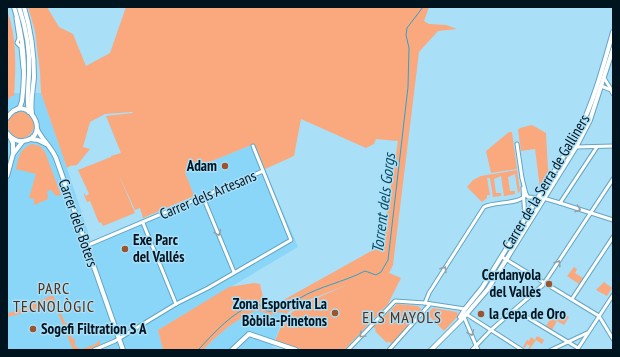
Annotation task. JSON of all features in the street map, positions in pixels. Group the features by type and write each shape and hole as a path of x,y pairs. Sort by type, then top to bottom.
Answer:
{"street":[{"path":"7,118 10,113 16,110 21,104 23,96 24,71 22,41 14,7"},
{"path":"19,7 27,41 31,79"},
{"path":"24,7 32,45 30,95 31,113 37,122 34,135 30,139"},
{"name":"Carrer de la Serra de Galliners","path":"600,86 604,62 613,32"},
{"path":"604,62 607,60 613,44"},
{"name":"Carrer de la Serra de Galliners","path":"431,350 477,298 488,289 507,260 573,146 604,78 613,49"},
{"path":"606,71 613,60"},
{"path":"604,78 613,94"},
{"path":"600,86 612,90"},
{"path":"16,110 23,110 31,113"},
{"name":"Carrer dels Boters","path":"36,129 56,158 122,349"},
{"path":"7,133 12,143 13,154 7,176"},
{"path":"10,137 23,141 30,139 41,140 48,145"},
{"path":"13,154 23,141"},
{"path":"517,144 525,204 525,219"},
{"path":"94,350 119,339 176,304 208,288 292,240 253,146"},
{"path":"573,146 613,146"},
{"name":"Carrer de la Serra de Galliners","path":"477,298 538,198 573,146"},
{"path":"560,203 597,147"},
{"name":"Carrer dels Artesans","path":"86,246 263,171"},
{"path":"425,303 429,293 484,207 493,203 524,198 526,194 522,178"},
{"path":"472,350 491,330 545,282 613,180"},
{"path":"526,194 532,198"},
{"path":"203,197 234,272"},
{"path":"525,204 527,200 532,198 543,198 613,220"},
{"path":"518,200 525,204"},
{"path":"143,223 176,304"},
{"path":"572,299 613,237"},
{"path":"502,257 599,316 613,339"},
{"path":"515,310 577,349 613,295"},
{"path":"348,350 395,301 398,300 425,303 465,313 522,350"},
{"path":"389,350 430,304"},
{"path":"465,313 478,350"},
{"name":"Carrer de la Serra de Galliners","path":"458,321 465,313"},
{"path":"551,350 587,333"},
{"path":"232,350 237,348 249,334 296,350"}],"shaded area":[{"path":"28,7 47,7 59,27 73,34 86,66 110,53 126,7 429,7 424,21 429,24 446,25 457,29 438,31 419,52 393,265 389,273 401,278 388,304 344,350 304,350 275,341 284,319 301,305 349,284 299,304 286,314 282,312 271,315 257,310 228,327 203,350 163,350 158,330 229,287 254,283 260,284 263,297 271,307 382,245 398,141 376,139 374,144 366,148 301,119 294,156 265,169 254,144 185,172 194,196 143,218 140,208 135,210 118,173 135,213 103,226 101,222 99,223 90,201 87,202 84,193 86,196 89,194 78,170 121,153 106,116 133,113 105,114 90,122 83,147 90,149 77,165 67,168 41,93 35,31"},
{"path":"7,10 13,31 15,63 14,96 11,96 7,102"},
{"path":"8,93 41,93 91,241 194,197 185,172 254,144 298,247 158,330 163,350 7,350"},
{"path":"21,112 30,116 34,125 30,134 21,138 12,134 8,125 12,116"},
{"path":"532,125 546,133 548,170 551,171 540,188 535,149 521,151 518,130 520,128"},
{"path":"509,132 512,132 517,169 491,173 486,151"},
{"path":"32,144 40,146 45,152 61,195 56,196 51,190 47,191 48,199 34,205 34,199 29,198 36,174 16,169 22,151 24,148"},
{"path":"517,170 520,191 518,193 515,174 508,177 510,191 515,191 515,194 504,196 501,176 494,179 496,193 501,193 501,196 493,197 490,178 487,178 490,195 487,195 487,198 482,202 467,187 473,180 481,176"},
{"path":"574,267 577,269 575,273 583,278 579,284 567,276"},
{"path":"604,282 612,288 607,296 596,290"},
{"path":"53,295 65,323 68,323 67,329 71,332 71,338 75,339 75,346 81,349 94,345 100,340 100,345 88,350 73,350 55,306 7,317 7,314"},
{"path":"397,304 418,306 422,310 392,344 388,341 387,343 373,327"},
{"path":"433,308 457,312 458,316 444,331 427,314"},
{"path":"257,310 271,315 282,312 287,316 283,319 272,347 281,350 203,350 219,334 238,319"},
{"path":"554,313 563,317 564,314 569,317 564,325 557,321 552,330 546,326"},
{"path":"537,336 544,340 542,344 536,340 529,350 528,349 530,346 527,344 525,348 523,347 527,340 529,341 531,337 535,340"}],"waterway":[{"name":"Torrent dels Gorgs","path":"198,350 232,317 240,311 257,303 267,311 273,311 316,290 365,271 376,275 381,272 388,260 408,87 409,48 406,35 407,28 423,7"}],"place":[{"name":"Adam","path":"225,166"},
{"name":"Exe Parc del Vallés","path":"125,249"},
{"name":"Cerdanyola del Vallès","path":"549,284"},
{"name":"Zona Esportiva La Bòbila-Pinetons","path":"335,313"},
{"name":"la Cepa de Oro","path":"481,314"},
{"name":"Sogefi Filtration S A","path":"33,329"}],"district":[{"name":"PARC TECNOLÒGIC","path":"54,297"},
{"name":"ELS MAYOLS","path":"402,317"}]}
